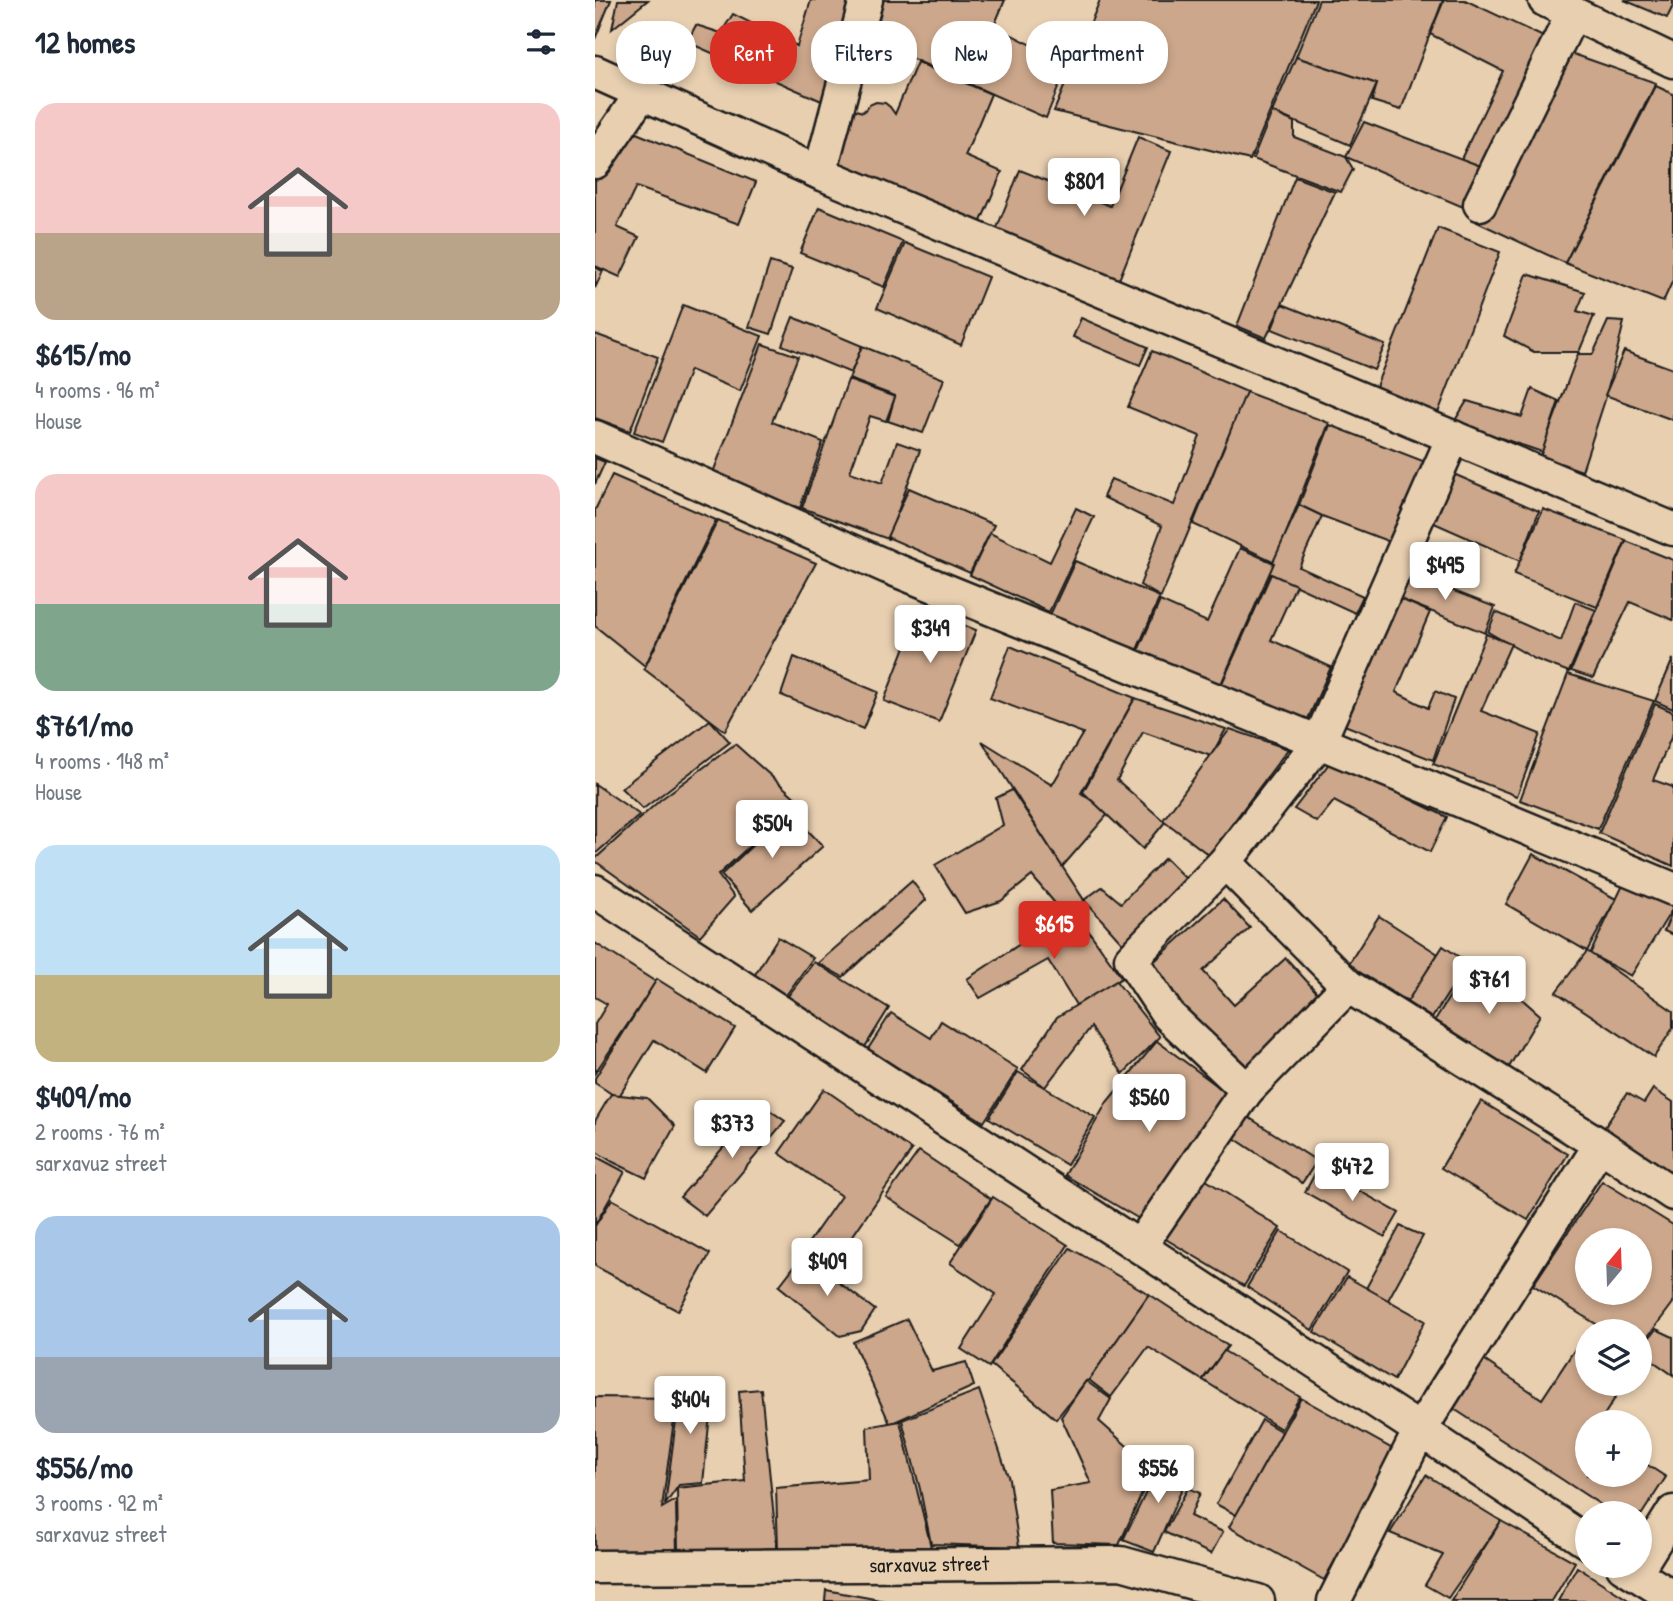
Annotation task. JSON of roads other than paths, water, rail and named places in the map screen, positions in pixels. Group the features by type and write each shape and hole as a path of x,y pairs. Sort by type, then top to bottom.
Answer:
{"street":[{"path":"820,173 866,0"},
{"path":"1480,204 1581,9 1673,61"},
{"path":"595,72 820,173 1673,529"},
{"path":"595,162 642,93"},
{"path":"1247,1090 1168,1016 1131,959 1225,862 1319,742 1453,437"},
{"path":"595,438 888,567 1673,889"},
{"path":"1225,862 1348,986 1673,1194"},
{"path":"595,891 1140,1246 1575,1534"},
{"path":"1140,1246 1247,1090 1348,986"},
{"path":"1333,1601 1420,1430 1600,1145"},
{"path":"1652,1542 1673,1512"},
{"name":"sarxavuz street","path":"595,1567 1121,1563 1258,1601"},
{"path":"1647,1578 1673,1597"}]}
